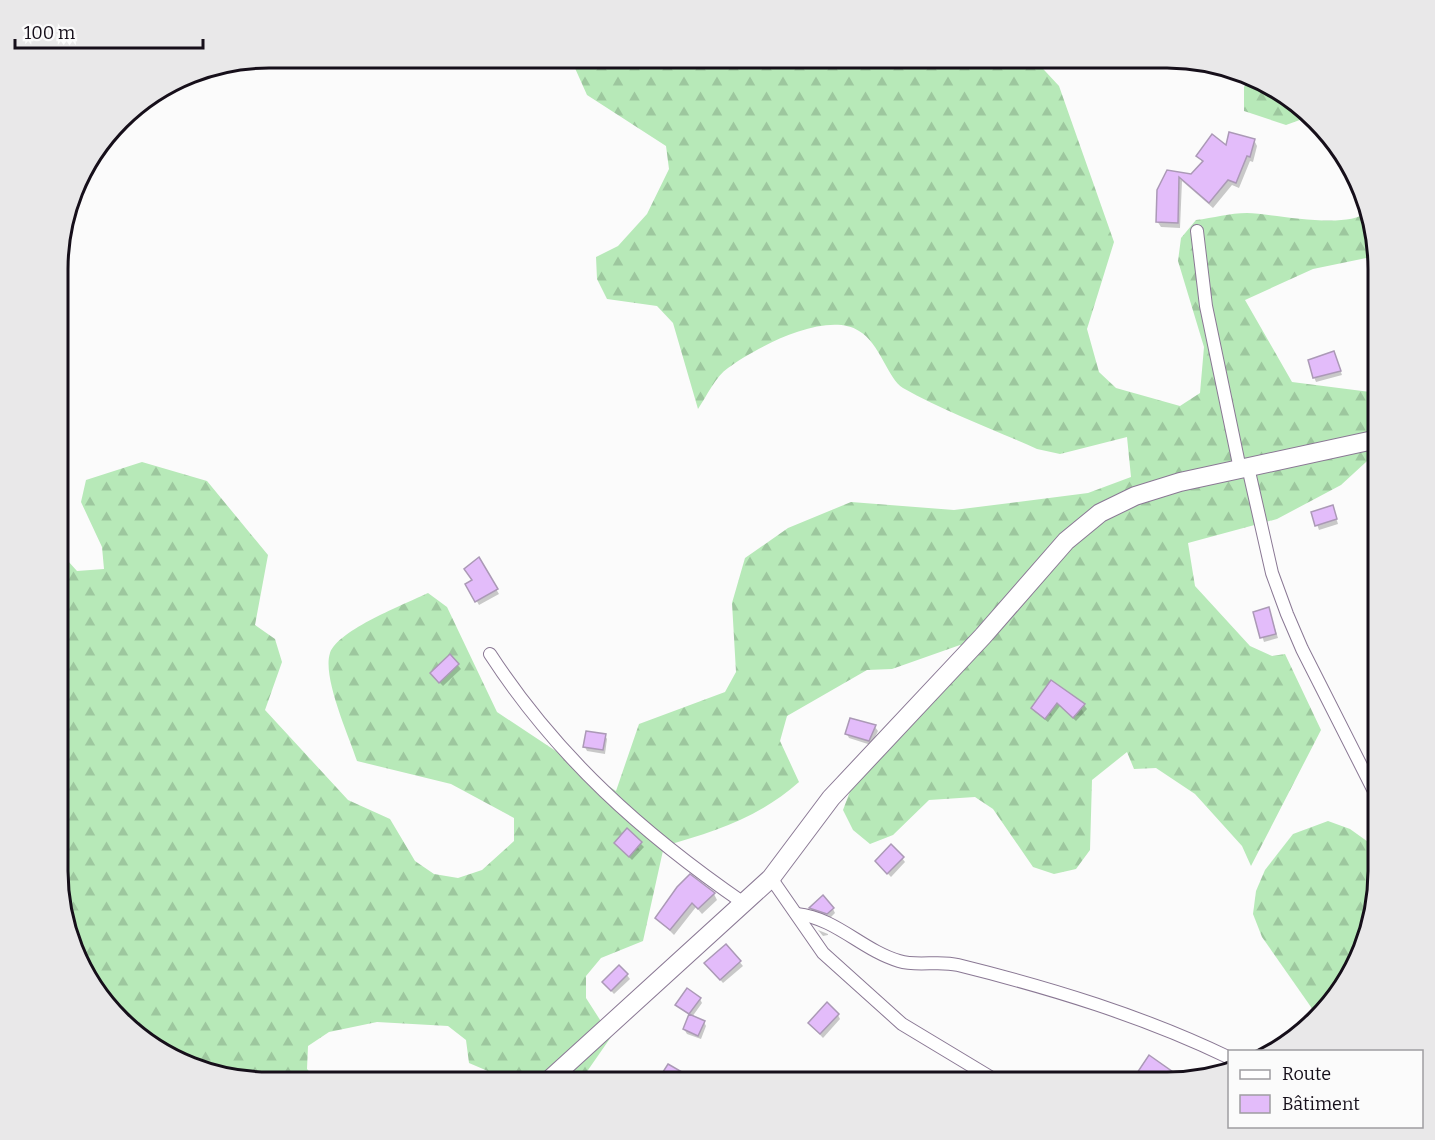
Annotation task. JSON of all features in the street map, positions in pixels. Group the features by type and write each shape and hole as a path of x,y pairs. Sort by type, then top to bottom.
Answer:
{"street":[{"path":"1197,231 1206,306 1244,468 1272,573 1302,650 1367,778"},
{"path":"558,1072 771,878 831,798 983,636 1066,541 1100,513 1135,496 1180,482 1368,441"},
{"path":"489,654 542,728 583,773 695,870 744,904"},
{"path":"771,878 823,953 902,1024 982,1072"},
{"path":"797,914 830,921 846,935 896,960 918,964 954,964 1013,978 1107,1008 1228,1057"}],"green space":[{"path":"575,68 1042,68 1059,86 1114,242 1087,329 1099,372 1116,388 1180,406 1200,393 1204,347 1178,261 1181,238 1196,220 1247,213 1310,220 1343,220 1360,215 1367,258 1313,269 1245,300 1292,382 1368,392 1368,460 1341,485 1277,519 1188,543 1195,586 1250,646 1272,656 1285,654 1321,730 1251,866 1242,846 1195,794 1156,768 1134,769 1127,752 1092,780 1090,850 1076,869 1054,874 1033,867 993,809 975,797 929,800 893,835 870,844 853,830 843,810 852,786 974,656 960,645 892,669 867,670 787,716 780,741 799,782 768,805 736,822 664,846 643,941 601,958 586,976 586,998 611,1037 587,1072 490,1072 469,1063 466,1040 448,1026 377,1022 329,1032 308,1046 307,1069 310,1072 255,1072 229,1069 204,1062 157,1039 117,1004 88,960 71,911 68,885 68,561 77,571 104,569 102,547 81,502 86,480 142,462 207,481 268,555 255,625 275,639 282,662 265,710 348,800 390,819 415,861 434,874 458,878 482,870 514,841 514,818 451,784 357,761 333,691 329,664 330,653 336,644 358,627 428,593 447,607 497,712 616,791 639,724 725,692 736,672 732,603 745,558 788,528 851,502 954,510 1088,493 1131,477 1127,437 1060,454 1037,449 952,413 903,388 893,377 873,344 859,331 845,326 828,325 810,328 755,351 715,381 698,409 673,323 657,306 607,299 597,279 596,257 618,246 647,214 669,169 666,146 587,95"},
{"path":"1246,84 1267,94 1301,119 1286,125 1244,111"},
{"path":"1328,821 1350,829 1367,841 1367,885 1364,911 1357,936 1334,983 1313,1009 1262,937 1253,914 1256,891 1265,870 1293,834"}],"building":[{"path":"1229,132 1255,139 1250,157 1247,156 1236,183 1228,180 1209,203 1179,177 1178,223 1156,222 1157,190 1167,170 1191,174 1203,161 1196,156 1212,134 1226,145"},
{"path":"1334,351 1341,371 1313,378 1308,360"},
{"path":"1333,505 1337,519 1315,526 1311,512"},
{"path":"479,557 498,589 475,602 465,584 472,580 464,569"},
{"path":"1269,607 1276,634 1260,638 1253,612"},
{"path":"450,654 459,664 439,683 430,673"},
{"path":"1051,680 1085,704 1073,718 1057,703 1045,719 1031,708"},
{"path":"850,718 876,725 869,741 845,734"},
{"path":"586,731 606,734 603,750 583,747"},
{"path":"627,828 642,842 629,857 614,843"},
{"path":"891,844 904,857 887,874 875,861"},
{"path":"690,874 715,893 698,909 692,903 670,930 655,918 677,887"},
{"path":"823,895 834,908 827,914 809,908"},
{"path":"726,944 741,961 720,980 704,963"},
{"path":"619,965 628,974 611,991 602,982"},
{"path":"687,988 701,998 689,1014 675,1005"},
{"path":"827,1002 839,1014 820,1034 808,1023"},
{"path":"689,1014 705,1021 698,1036 683,1029"},
{"path":"1149,1055 1173,1072 1166,1072 1138,1072"},
{"path":"668,1064 682,1072 663,1072"}]}
